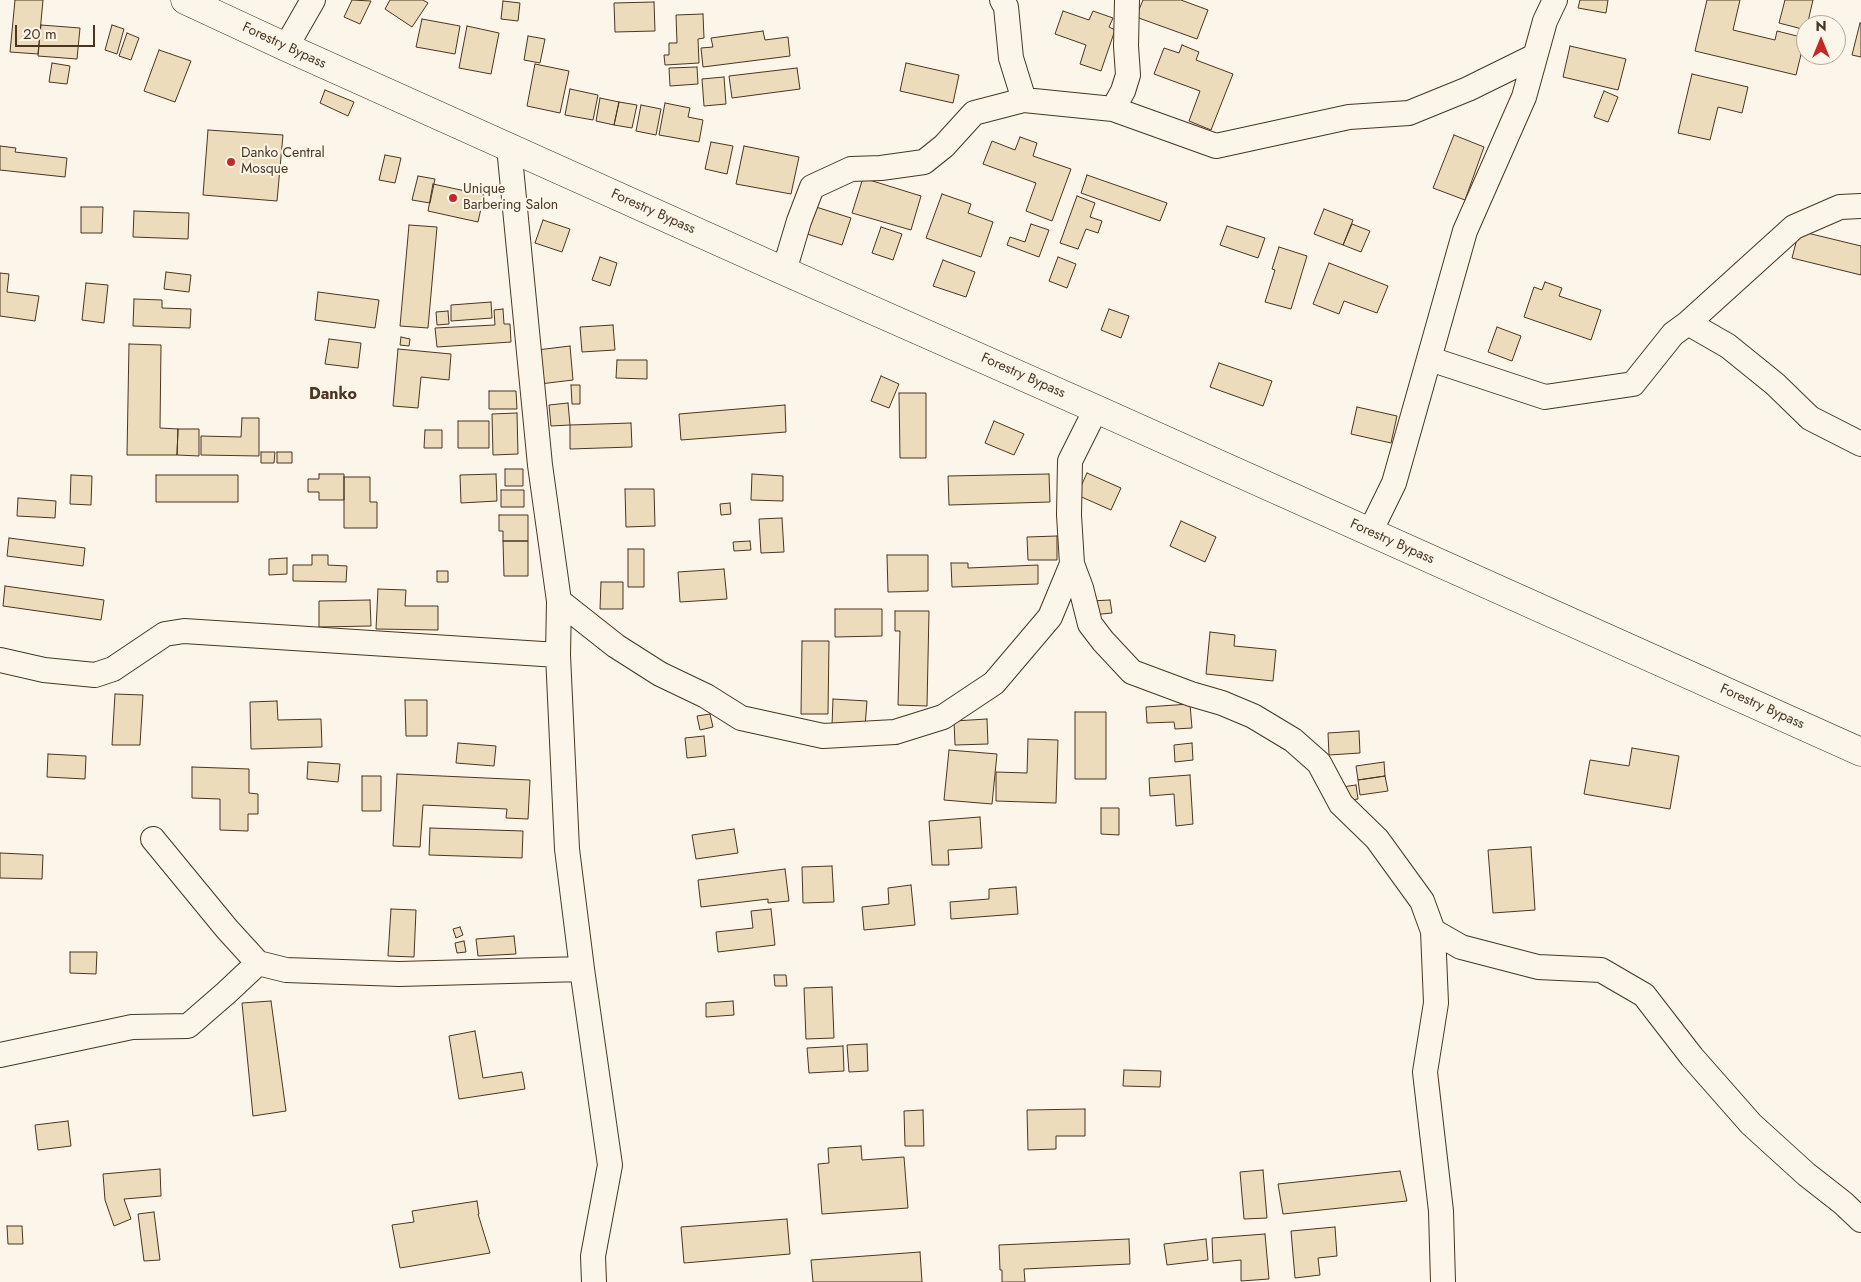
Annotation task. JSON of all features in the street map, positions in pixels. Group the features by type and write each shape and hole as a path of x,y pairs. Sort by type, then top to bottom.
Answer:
{"street":[{"name":"Forestry Bypass","path":"185,0 784,271 1861,752"},
{"path":"286,47 313,0"},
{"path":"1002,0 1006,7 1011,58 1024,100"},
{"path":"1113,109 1123,91 1128,76 1126,46 1127,0"},
{"path":"1370,532 1394,483 1465,231 1524,97 1545,21 1555,0"},
{"path":"784,271 799,221 812,187 851,169 881,168 924,162 944,146 974,113 1024,100 1113,109 1216,146 1350,116 1408,112 1468,89 1535,56"},
{"path":"509,147 540,465 559,601 558,655 567,849 610,1165 593,1256 594,1282"},
{"path":"1430,359 1545,397 1633,384 1673,334 1688,323 1794,227 1840,207 1861,206"},
{"path":"1688,323 1728,346 1775,384 1810,418 1861,444"},
{"path":"1096,409 1070,461 1069,516 1072,564 1081,588 1090,624 1132,672 1191,694 1222,703 1253,716 1294,740 1319,763 1341,804 1377,839 1422,901 1433,931 1436,1003 1425,1072 1441,1212 1443,1282"},
{"path":"559,601 616,646 653,670 706,696 741,718 823,736 895,732 943,717 994,683 1050,617 1072,564"},
{"path":"0,660 44,670 95,675 113,669 165,634 184,631 558,655"},
{"path":"153,839 227,929 258,962 286,970 398,974 582,969"},
{"path":"1433,931 1461,947 1538,966 1601,970 1644,995 1692,1057 1752,1124 1806,1174 1861,1220"},
{"path":"0,1055 132,1026 188,1026 226,994 258,962"},
{"path":"580,1282 593,1256"}],"building":[{"path":"15,0 43,0 38,54 10,52"},
{"path":"352,0 371,1 360,24 344,17"},
{"path":"390,0 423,0 428,3 412,27 385,9"},
{"path":"1143,0 1181,0 1208,10 1197,39 1136,17"},
{"path":"1580,0 1608,0 1606,13 1578,8"},
{"path":"1707,0 1740,0 1733,30 1775,40 1777,31 1796,36 1796,65 1798,65 1796,75 1695,51"},
{"path":"1785,0 1813,0 1810,15 1796,15 1796,27 1779,23"},
{"path":"503,1 520,3 518,21 501,19"},
{"path":"654,2 655,31 615,32 614,3"},
{"path":"1063,11 1089,20 1093,11 1113,18 1109,27 1115,30 1101,71 1080,64 1086,45 1055,34"},
{"path":"703,14 704,38 698,39 699,63 665,65 664,55 669,55 669,43 677,43 676,15"},
{"path":"422,19 460,26 455,54 416,47"},
{"path":"1861,23 1861,57 1852,55"},
{"path":"41,25 80,28 77,59 38,56"},
{"path":"112,25 124,29 117,54 105,50"},
{"path":"467,26 499,33 491,74 459,68"},
{"path":"763,31 765,40 788,37 790,56 703,67 701,48 713,47 711,38"},
{"path":"127,33 139,38 131,60 119,56"},
{"path":"528,36 545,39 540,63 524,60"},
{"path":"1182,45 1199,52 1196,60 1233,74 1211,130 1189,121 1200,91 1154,74 1164,48 1179,53"},
{"path":"1570,46 1626,59 1618,90 1563,77"},
{"path":"159,50 191,61 175,102 144,91"},
{"path":"52,63 70,66 67,84 49,82"},
{"path":"906,63 959,75 953,103 900,91"},
{"path":"535,64 569,71 560,113 527,106"},
{"path":"697,67 698,84 670,86 669,68"},
{"path":"797,68 800,89 732,98 729,76"},
{"path":"1692,74 1748,87 1742,113 1718,107 1710,140 1678,133"},
{"path":"724,77 726,104 704,106 702,79"},
{"path":"570,89 598,95 593,120 565,115"},
{"path":"325,90 354,102 348,116 320,103"},
{"path":"1604,91 1618,97 1608,122 1594,117"},
{"path":"600,98 619,102 614,125 596,121"},
{"path":"619,102 637,105 632,128 614,125"},
{"path":"665,103 690,108 688,117 703,120 699,142 659,135"},
{"path":"641,105 661,109 656,135 636,131"},
{"path":"208,130 283,135 277,201 203,195"},
{"path":"1454,135 1484,147 1465,200 1433,188"},
{"path":"1020,137 1037,143 1033,156 1071,169 1052,221 1026,211 1036,183 983,164 992,141 1015,150"},
{"path":"711,142 733,146 727,174 705,169"},
{"path":"0,146 16,148 15,152 67,158 65,177 0,170"},
{"path":"744,146 799,157 791,194 736,184"},
{"path":"385,155 401,158 395,183 379,180"},
{"path":"1087,175 1167,203 1160,221 1081,193"},
{"path":"418,176 435,179 430,203 412,200"},
{"path":"863,178 921,196 911,230 852,213"},
{"path":"433,184 484,195 478,222 428,211"},
{"path":"942,194 971,204 968,213 993,222 981,257 926,238"},
{"path":"1077,196 1095,203 1090,217 1102,221 1098,233 1086,229 1078,249 1060,243"},
{"path":"81,207 103,207 102,233 81,233"},
{"path":"816,207 851,218 842,245 807,234"},
{"path":"1324,209 1353,220 1343,245 1314,234"},
{"path":"134,211 189,213 188,239 133,237"},
{"path":"543,220 570,229 562,252 535,243"},
{"path":"1031,224 1049,230 1039,257 1007,245 1010,237 1025,242"},
{"path":"1352,224 1370,231 1361,252 1343,245"},
{"path":"409,225 437,227 428,328 400,326"},
{"path":"1227,226 1265,238 1258,258 1220,245"},
{"path":"881,227 902,234 893,260 872,253"},
{"path":"1799,231 1861,246 1861,275 1792,258"},
{"path":"1279,247 1307,256 1291,309 1265,302 1275,270 1272,269"},
{"path":"600,257 617,263 610,286 592,280"},
{"path":"1058,257 1076,264 1067,288 1049,281"},
{"path":"943,260 975,272 966,297 933,286"},
{"path":"1329,263 1388,286 1377,313 1344,301 1339,314 1313,304"},
{"path":"166,272 191,275 189,292 164,289"},
{"path":"0,273 9,274 7,292 39,296 35,321 0,316"},
{"path":"1545,282 1562,288 1559,296 1601,310 1591,340 1524,317 1534,287 1542,290"},
{"path":"86,283 108,285 104,323 82,320"},
{"path":"318,292 379,300 375,328 315,320"},
{"path":"134,299 162,300 162,308 191,309 190,328 133,326"},
{"path":"491,302 492,318 451,321 451,305"},
{"path":"503,309 504,324 510,324 511,342 437,347 435,328 495,325 494,310"},
{"path":"1109,309 1129,316 1121,338 1101,330"},
{"path":"448,311 449,324 437,325 436,312"},
{"path":"613,325 615,350 582,352 580,327"},
{"path":"1497,327 1521,336 1512,361 1488,352"},
{"path":"401,337 410,339 409,346 400,345"},
{"path":"329,339 361,343 358,368 325,364"},
{"path":"129,344 161,345 160,428 178,429 177,455 127,455"},
{"path":"570,346 573,380 540,384 537,350"},
{"path":"398,349 451,354 449,380 421,377 418,408 393,406"},
{"path":"617,360 647,360 647,379 616,378"},
{"path":"1219,363 1272,381 1263,406 1210,387"},
{"path":"881,376 899,384 889,408 871,401"},
{"path":"571,385 580,385 580,404 572,404"},
{"path":"489,391 516,391 517,409 489,409"},
{"path":"899,393 926,393 926,458 900,458"},
{"path":"568,403 570,425 551,426 549,405"},
{"path":"785,405 786,432 681,440 679,414"},
{"path":"1357,407 1397,416 1391,443 1351,434"},
{"path":"517,413 518,454 493,455 492,414"},
{"path":"242,418 259,418 259,456 201,455 201,436 241,437"},
{"path":"458,421 489,421 489,448 458,448"},
{"path":"994,421 1024,434 1014,455 985,443"},
{"path":"631,423 632,447 570,449 570,425"},
{"path":"178,429 199,429 199,456 177,455"},
{"path":"425,430 442,430 442,448 424,448"},
{"path":"261,452 275,452 274,463 261,463"},
{"path":"277,452 292,452 292,463 277,463"},
{"path":"505,469 523,469 523,486 505,486"},
{"path":"1087,473 1121,488 1111,510 1077,495"},
{"path":"319,474 344,474 344,500 319,500 319,492 308,492 308,479 319,479"},
{"path":"496,474 497,501 461,503 460,475"},
{"path":"752,474 783,476 783,501 751,500"},
{"path":"1049,474 1050,502 949,505 948,476"},
{"path":"71,475 92,476 91,505 70,504"},
{"path":"156,475 238,475 238,502 156,502"},
{"path":"344,477 370,477 370,502 377,502 377,528 344,528"},
{"path":"625,489 654,489 655,526 626,527"},
{"path":"501,490 524,490 524,507 501,507"},
{"path":"18,498 56,501 55,518 17,516"},
{"path":"730,503 731,514 721,515 720,504"},
{"path":"499,515 528,515 528,541 503,541 503,531 499,531"},
{"path":"782,518 784,552 761,553 759,519"},
{"path":"1181,521 1216,537 1205,562 1170,546"},
{"path":"1057,536 1057,560 1028,560 1027,537"},
{"path":"9,538 85,548 83,566 7,556"},
{"path":"503,541 528,541 528,576 504,576"},
{"path":"750,541 751,550 734,551 733,542"},
{"path":"628,549 644,549 644,587 628,587"},
{"path":"312,555 328,555 328,565 347,566 346,582 293,581 293,565 312,565"},
{"path":"887,555 928,555 928,591 888,592"},
{"path":"287,558 287,574 269,575 269,559"},
{"path":"951,563 968,563 968,568 1038,565 1038,584 952,587"},
{"path":"724,569 727,599 680,602 678,572"},
{"path":"437,571 448,571 448,582 437,582"},
{"path":"601,582 623,582 623,609 600,609"},
{"path":"5,586 104,600 101,620 3,606"},
{"path":"378,589 406,590 405,606 438,606 438,630 376,629"},
{"path":"370,600 371,626 319,627 319,601"},
{"path":"1110,600 1112,613 1092,615 1091,601"},
{"path":"835,609 882,609 882,636 835,637"},
{"path":"895,611 929,611 927,706 898,705 900,631 895,631"},
{"path":"1210,632 1235,635 1234,646 1276,650 1273,681 1206,674"},
{"path":"802,641 829,641 828,714 801,714"},
{"path":"115,694 143,695 140,745 112,745"},
{"path":"833,699 867,701 865,727 832,726"},
{"path":"405,700 427,700 427,736 406,736"},
{"path":"277,701 278,720 321,719 322,747 251,749 250,702"},
{"path":"1190,704 1192,728 1175,729 1174,722 1147,723 1146,707"},
{"path":"1075,712 1106,712 1106,779 1075,779"},
{"path":"710,714 713,727 700,730 697,716"},
{"path":"987,719 988,744 955,745 954,721"},
{"path":"1359,731 1360,753 1329,755 1328,733"},
{"path":"704,736 706,756 687,758 685,738"},
{"path":"1028,739 1058,740 1056,803 996,801 996,772 1027,773"},
{"path":"458,743 496,746 494,766 456,763"},
{"path":"1192,743 1193,760 1175,762 1174,745"},
{"path":"1632,748 1679,756 1670,809 1584,794 1590,760 1629,766"},
{"path":"949,750 997,754 992,804 944,800"},
{"path":"48,754 86,756 85,779 47,777"},
{"path":"308,762 340,764 338,782 307,779"},
{"path":"1384,762 1385,776 1358,780 1356,766"},
{"path":"192,767 249,769 249,793 258,794 258,814 248,814 248,831 220,830 220,799 192,798"},
{"path":"397,774 530,780 528,819 506,818 507,809 423,805 420,847 393,846"},
{"path":"1190,775 1193,824 1176,826 1174,794 1150,796 1149,778"},
{"path":"362,776 381,776 381,811 362,811"},
{"path":"1385,776 1388,791 1360,795 1358,780"},
{"path":"1356,785 1358,799 1344,801 1342,787"},
{"path":"1101,808 1119,808 1119,835 1101,834"},
{"path":"980,817 982,848 948,850 949,865 932,865 929,821"},
{"path":"430,828 523,831 522,858 429,855"},
{"path":"734,829 738,853 696,859 692,835"},
{"path":"1531,847 1535,910 1493,913 1488,850"},
{"path":"0,853 43,855 42,879 0,878"},
{"path":"832,866 834,902 803,903 802,867"},
{"path":"785,869 789,901 768,903 768,899 701,907 698,880"},
{"path":"911,885 915,925 864,930 862,907 889,904 888,888"},
{"path":"1016,887 1018,914 951,919 950,902 989,899 989,889"},
{"path":"391,909 416,910 414,957 388,956"},
{"path":"771,909 775,945 718,952 716,932 753,928 751,911"},
{"path":"460,927 463,935 456,938 453,929"},
{"path":"514,936 516,954 478,956 476,939"},
{"path":"464,941 466,952 457,953 455,943"},
{"path":"70,952 97,952 96,974 70,973"},
{"path":"774,975 786,975 787,986 775,986"},
{"path":"832,987 834,1038 806,1039 804,988"},
{"path":"271,1001 286,1111 253,1116 242,1003"},
{"path":"733,1001 734,1015 706,1017 706,1003"},
{"path":"475,1031 483,1078 522,1072 525,1089 459,1099 449,1036"},
{"path":"867,1044 868,1071 849,1072 847,1045"},
{"path":"843,1046 844,1071 809,1073 807,1048"},
{"path":"1124,1070 1161,1071 1160,1087 1123,1086"},
{"path":"1085,1109 1085,1136 1056,1136 1056,1149 1028,1150 1027,1110"},
{"path":"923,1110 924,1146 905,1146 904,1111"},
{"path":"68,1121 71,1146 38,1150 35,1125"},
{"path":"861,1146 862,1160 904,1157 908,1208 822,1214 818,1164 829,1163 828,1148"},
{"path":"160,1169 161,1196 124,1199 131,1219 114,1226 105,1200 103,1174"},
{"path":"1263,1170 1267,1218 1244,1219 1240,1172"},
{"path":"1400,1171 1407,1201 1283,1214 1278,1184"},
{"path":"477,1201 478,1214 490,1253 400,1268 392,1225 414,1222 412,1211"},
{"path":"154,1212 160,1260 144,1261 138,1214"},
{"path":"787,1219 790,1254 684,1263 681,1227"},
{"path":"7,1226 22,1226 23,1244 8,1244"},
{"path":"1335,1227 1337,1256 1318,1258 1320,1275 1295,1278 1291,1231"},
{"path":"1265,1234 1269,1279 1241,1281 1241,1260 1213,1263 1212,1238"},
{"path":"1129,1239 1130,1264 1024,1269 1025,1282 1002,1282 999,1245"},
{"path":"1206,1239 1208,1260 1167,1265 1164,1244"},
{"path":"920,1252 922,1282 813,1282 811,1260"}],"place":[{"name":"Danko Central Mosque","path":"231,162"},
{"name":"Unique Barbering Salon","path":"453,198"}],"district":[{"name":"Danko","path":"333,395"}]}
